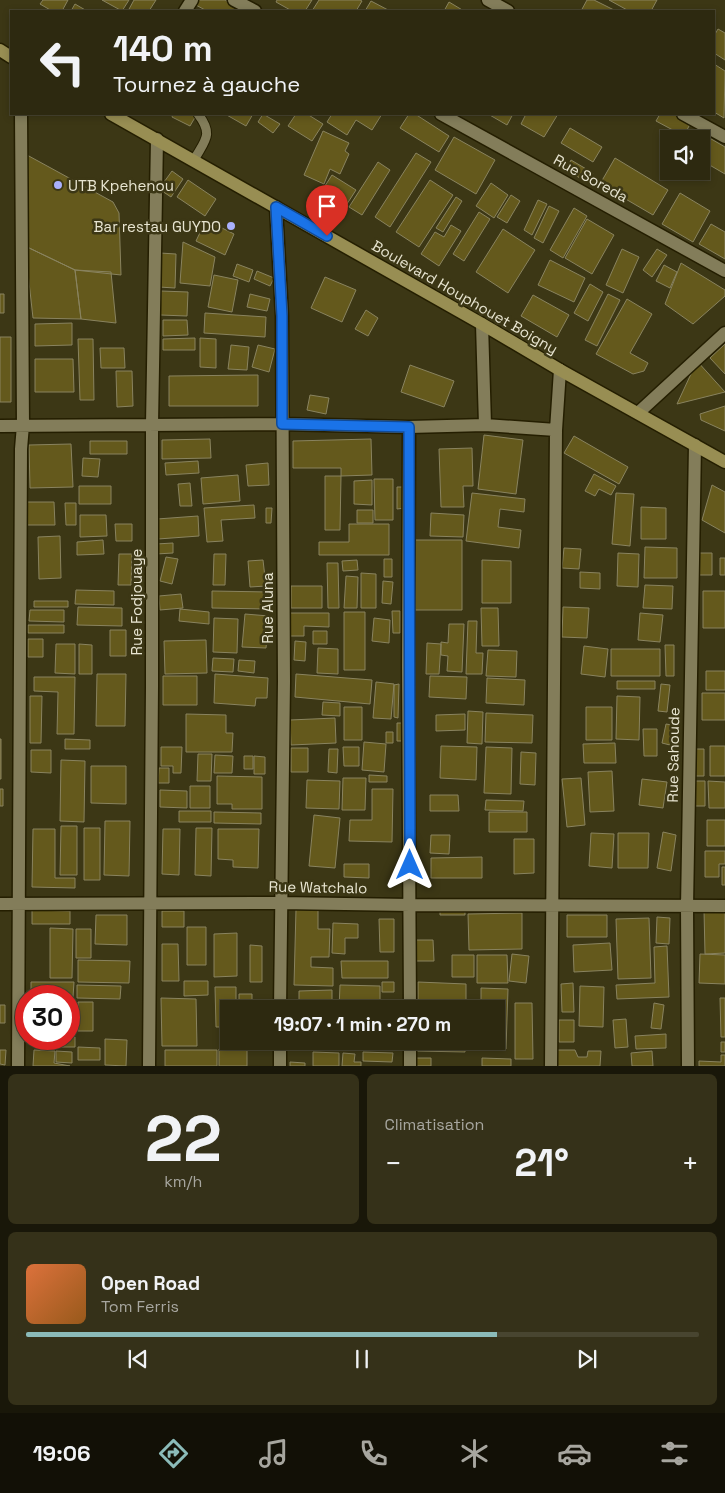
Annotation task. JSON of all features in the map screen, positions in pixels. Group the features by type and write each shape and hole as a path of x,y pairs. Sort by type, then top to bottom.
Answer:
{"street":[{"path":"234,0 253,10"},
{"path":"488,0 506,10"},
{"path":"18,1066 21,449 23,425 20,115"},
{"name":"Rue Soreda","path":"443,115 725,271"},
{"path":"686,115 725,137"},
{"name":"Boulevard Houphouet Boigny","path":"126,117 157,139 560,370 725,462"},
{"name":"Rue Fodjouaye","path":"149,1066 152,424 157,139"},
{"name":"Rue Aluna","path":"276,207 282,316 284,681 280,1000"},
{"path":"482,324 485,425"},
{"path":"638,412 725,333"},
{"path":"551,1066 556,430 560,370"},
{"path":"0,426 282,424 409,427 485,425 556,430"},
{"path":"409,427 410,1000"},
{"name":"Rue Sahoude","path":"688,1066 687,906 695,445"},
{"name":"Rue Watchalo","path":"0,904 280,902 410,905 725,906"},
{"path":"280,1050 280,1066"},
{"path":"410,1050 410,1066"}],"lane":[{"path":"194,160 207,136 207,128 199,115"}],"building":[{"path":"43,0 68,0 63,10 50,10 40,4"},
{"path":"102,0 129,0 123,10"},
{"path":"134,0 156,0 150,10 129,10"},
{"path":"196,0 225,0 240,9 205,10 194,4"},
{"path":"277,0 312,0 306,10 290,10 276,2"},
{"path":"319,0 362,1 357,10 313,10"},
{"path":"587,0 594,0 614,10 582,10"},
{"path":"609,0 657,0 652,10 627,10"},
{"path":"371,1 388,10 366,10"},
{"path":"449,2 462,10 445,10"},
{"path":"75,4 85,10 72,10"},
{"path":"718,29 725,33 725,60 715,54 715,34"},
{"path":"715,65 725,71 724,118 715,113"},
{"path":"173,115 196,115 190,126 172,117"},
{"path":"227,115 252,115 246,126"},
{"path":"262,115 265,115 280,124 273,133 258,122"},
{"path":"295,115 309,115 323,124 312,141 288,126"},
{"path":"331,115 381,115 372,130 356,120 347,135 327,122"},
{"path":"408,115 417,115 449,136 439,152 400,128"},
{"path":"490,115 512,115 507,125"},
{"path":"526,115 557,115 544,137 521,124"},
{"path":"659,115 677,115 691,122 687,130 673,130 656,121"},
{"path":"570,128 602,147 593,162 561,143"},
{"path":"323,131 349,143 345,151 349,154 340,174 330,169 324,184 304,175"},
{"path":"454,137 495,160 476,194 435,170"},
{"path":"710,138 725,147 725,174 710,165"},
{"path":"416,153 431,162 390,227 375,217"},
{"path":"27,155 113,202 119,213 121,275 75,270 25,246"},
{"path":"615,158 668,190 653,215 600,184"},
{"path":"571,160 593,173 587,182 566,170"},
{"path":"378,162 390,170 362,215 349,207"},
{"path":"172,171 183,179 171,197 159,189"},
{"path":"332,175 356,190 345,207 321,192"},
{"path":"188,180 216,199 205,216 177,197"},
{"path":"430,180 453,195 419,247 396,232"},
{"path":"491,183 508,195 494,218 476,206"},
{"path":"680,193 710,211 693,242 662,224"},
{"path":"511,195 520,201 507,223 497,217"},
{"path":"456,197 462,201 443,232 436,228"},
{"path":"538,200 547,204 532,235 524,230"},
{"path":"549,206 559,211 543,243 534,238"},
{"path":"574,208 587,216 563,258 550,250"},
{"path":"479,212 490,219 464,261 453,254"},
{"path":"587,219 614,235 592,274 565,258"},
{"path":"206,220 234,234 225,255 196,241"},
{"path":"711,224 725,232 725,259 699,244"},
{"path":"451,225 461,231 439,266 421,254 435,232 444,237"},
{"path":"503,229 535,250 508,293 476,272"},
{"path":"183,242 215,257 210,286 180,283"},
{"path":"25,246 75,270 81,319 33,318"},
{"path":"622,249 639,257 623,293 606,285"},
{"path":"657,249 667,255 652,277 643,270"},
{"path":"160,253 176,254 175,288 159,287"},
{"path":"550,260 585,278 574,302 538,285"},
{"path":"681,263 725,290 725,296 693,324 665,304"},
{"path":"237,264 253,270 249,282 233,276"},
{"path":"664,265 677,272 670,288 656,281"},
{"path":"75,270 111,272 116,323 81,319"},
{"path":"257,271 274,278 270,286 254,279"},
{"path":"214,275 238,280 232,312 208,307"},
{"path":"325,277 356,290 342,322 311,308"},
{"path":"590,284 603,292 588,321 574,313"},
{"path":"161,291 188,292 187,316 160,315"},
{"path":"0,294 4,294 4,313 0,313"},
{"path":"250,294 270,299 267,311 247,307"},
{"path":"608,294 620,300 597,346 585,340"},
{"path":"533,295 569,315 557,337 521,316"},
{"path":"627,299 652,314 630,353 648,363 644,371 633,374 596,354"},
{"path":"366,310 378,318 368,336 355,329"},
{"path":"205,313 266,317 265,337 204,333"},
{"path":"163,320 187,320 188,335 163,336"},
{"path":"72,323 72,345 35,346 35,324"},
{"path":"0,337 11,337 11,402 0,402"},
{"path":"195,338 195,350 163,350 163,339"},
{"path":"200,338 216,339 216,368 200,367"},
{"path":"78,339 93,339 94,400 80,400"},
{"path":"725,344 725,374 710,358"},
{"path":"231,345 249,347 247,370 228,369"},
{"path":"258,345 275,349 269,372 252,367"},
{"path":"100,348 124,348 125,368 101,368"},
{"path":"35,359 73,359 74,392 35,392"},
{"path":"697,361 725,392 677,404"},
{"path":"410,365 454,381 444,407 401,392"},
{"path":"116,371 132,371 133,406 117,407"},
{"path":"258,375 258,406 169,406 169,376"},
{"path":"310,395 329,398 326,414 307,410"},
{"path":"725,406 725,431 701,420 700,414"},
{"path":"484,435 523,440 516,494 478,489"},
{"path":"574,436 628,467 619,484 564,453"},
{"path":"210,439 211,458 162,459 162,440"},
{"path":"371,439 372,475 341,476 341,468 293,468 293,441"},
{"path":"90,441 127,441 127,454 90,454"},
{"path":"71,444 73,487 30,488 29,445"},
{"path":"472,448 473,486 463,486 464,507 441,507 439,449"},
{"path":"83,458 100,459 98,477 82,476"},
{"path":"198,461 199,473 166,475 165,463"},
{"path":"268,463 269,485 248,486 246,465"},
{"path":"594,474 616,486 611,495 599,489 595,496 585,491"},
{"path":"238,475 240,501 203,504 201,478"},
{"path":"325,476 341,476 340,530 325,530"},
{"path":"374,479 393,479 393,520 375,520"},
{"path":"372,480 372,505 354,504 354,481"},
{"path":"190,483 192,506 180,506 178,484"},
{"path":"712,485 725,492 725,533 702,520"},
{"path":"79,486 111,486 111,504 79,504"},
{"path":"397,487 405,487 405,508 397,509"},
{"path":"472,493 525,499 524,512 500,509 498,527 521,530 519,548 466,541"},
{"path":"616,493 634,494 630,546 612,544"},
{"path":"26,502 54,502 55,525 27,525"},
{"path":"65,503 76,503 76,525 66,525"},
{"path":"254,505 255,518 221,520 223,541 207,542 204,508"},
{"path":"641,507 666,508 666,539 641,539"},
{"path":"266,508 272,508 271,523 266,523"},
{"path":"357,510 373,510 373,523 357,523"},
{"path":"431,513 464,515 463,537 430,536"},
{"path":"80,515 106,515 107,536 80,537"},
{"path":"198,516 199,536 158,539 157,519"},
{"path":"115,524 132,524 132,541 116,541"},
{"path":"349,524 389,524 389,555 319,555 319,542 349,542"},
{"path":"60,536 61,578 39,579 38,537"},
{"path":"103,540 104,554 77,555 77,542"},
{"path":"415,540 462,540 462,610 415,610"},
{"path":"173,543 173,553 156,554 156,544"},
{"path":"645,547 677,548 677,578 644,578"},
{"path":"564,548 581,549 579,569 562,568"},
{"path":"618,553 639,554 638,587 617,586"},
{"path":"696,553 712,553 712,575 696,575"},
{"path":"119,554 132,554 131,585 118,585"},
{"path":"214,554 226,554 225,585 213,585"},
{"path":"166,557 178,559 172,584 160,581"},
{"path":"720,558 725,558 725,575 720,575"},
{"path":"384,559 392,559 392,577 384,577"},
{"path":"263,560 266,586 250,587 248,561"},
{"path":"357,560 358,570 343,571 342,561"},
{"path":"482,560 511,561 511,603 482,603"},
{"path":"327,563 338,563 339,608 328,608"},
{"path":"580,572 600,573 600,589 580,588"},
{"path":"361,573 376,574 376,608 361,608"},
{"path":"346,576 358,577 357,608 344,608"},
{"path":"383,581 393,582 391,604 382,603"},
{"path":"645,585 673,586 672,609 643,608"},
{"path":"291,586 322,586 322,608 291,608"},
{"path":"76,590 114,591 114,605 75,604"},
{"path":"212,591 269,592 269,609 212,608"},
{"path":"703,591 725,591 725,628 703,628"},
{"path":"181,594 183,608 160,610 159,596"},
{"path":"34,601 68,601 68,607 34,607"},
{"path":"78,607 122,608 122,626 77,625"},
{"path":"563,607 589,608 587,638 562,637"},
{"path":"481,608 498,608 499,646 482,646"},
{"path":"180,609 209,612 209,624 179,621"},
{"path":"30,610 64,610 64,622 29,621"},
{"path":"392,611 400,611 400,633 393,633"},
{"path":"344,612 365,612 365,670 344,670"},
{"path":"290,613 329,613 329,627 304,626 304,636 290,636"},
{"path":"640,613 663,615 660,642 638,640"},
{"path":"245,614 269,616 266,648 242,647"},
{"path":"214,618 238,619 237,653 213,652"},
{"path":"374,618 390,620 389,643 372,641"},
{"path":"468,621 477,621 476,653 483,653 482,674 466,674"},
{"path":"449,624 464,624 462,672 447,671 448,656 441,655 441,642 448,643"},
{"path":"28,625 64,625 64,633 28,633"},
{"path":"110,630 126,630 126,656 110,656"},
{"path":"313,631 327,631 327,644 313,644"},
{"path":"28,639 43,639 43,657 28,657"},
{"path":"206,640 207,673 165,674 164,641"},
{"path":"295,641 306,642 305,661 294,660"},
{"path":"427,643 441,644 439,674 426,674"},
{"path":"56,644 75,644 75,674 55,673"},
{"path":"79,644 92,645 92,674 79,674"},
{"path":"665,645 674,645 674,676 666,676"},
{"path":"584,646 608,649 605,677 581,674"},
{"path":"318,648 338,649 338,674 317,673"},
{"path":"611,649 660,649 660,676 611,676"},
{"path":"488,650 517,651 516,677 486,676"},
{"path":"213,658 234,659 233,672 212,671"},
{"path":"239,660 255,661 254,673 238,671"},
{"path":"706,671 725,671 725,690 706,690"},
{"path":"97,674 126,674 125,726 96,726"},
{"path":"215,674 268,678 267,698 256,698 255,706 214,703"},
{"path":"296,674 372,680 370,704 295,697"},
{"path":"163,676 197,676 197,705 163,705"},
{"path":"430,676 467,677 466,699 429,697"},
{"path":"34,677 75,677 74,734 57,734 58,692 34,691"},
{"path":"487,678 525,680 524,705 486,703"},
{"path":"617,681 655,681 655,689 617,689"},
{"path":"376,682 394,684 391,719 373,718"},
{"path":"399,684 398,718 394,717 394,685"},
{"path":"661,684 670,685 667,712 658,711"},
{"path":"702,693 725,693 725,720 702,720"},
{"path":"30,696 42,696 41,743 30,743"},
{"path":"617,696 640,697 639,740 616,739"},
{"path":"323,702 340,703 340,716 322,715"},
{"path":"344,707 362,707 362,740 344,740"},
{"path":"586,707 612,707 612,740 586,740"},
{"path":"468,711 483,712 482,744 467,743"},
{"path":"486,713 533,715 532,743 485,742"},
{"path":"186,714 226,715 226,733 233,733 232,752 186,752"},
{"path":"465,714 465,730 436,731 436,715"},
{"path":"335,718 336,743 291,745 290,720"},
{"path":"397,723 403,723 403,741 397,741"},
{"path":"666,724 678,726 674,746 662,743"},
{"path":"643,729 657,729 657,756 644,756"},
{"path":"386,732 393,732 393,743 386,743"},
{"path":"1,739 1,779 0,779"},
{"path":"65,739 90,740 90,749 65,749"},
{"path":"364,742 386,744 384,772 362,770"},
{"path":"615,743 616,763 584,763 583,744"},
{"path":"441,746 477,747 476,780 440,778"},
{"path":"710,746 725,746 725,776 710,776"},
{"path":"161,747 182,747 181,773 173,773 173,766 161,766"},
{"path":"343,747 359,747 359,766 344,766"},
{"path":"486,747 512,748 511,794 484,793"},
{"path":"291,748 308,748 308,772 291,772"},
{"path":"329,749 338,749 337,773 328,772"},
{"path":"695,749 704,749 704,776 695,776"},
{"path":"31,750 51,750 51,773 31,772"},
{"path":"521,752 536,753 535,785 520,784"},
{"path":"198,754 212,754 211,781 197,781"},
{"path":"215,755 233,756 232,773 214,773"},
{"path":"244,756 253,756 253,769 244,769"},
{"path":"254,756 265,757 265,774 254,774"},
{"path":"61,760 85,761 84,822 60,821"},
{"path":"91,766 126,766 126,804 91,803"},
{"path":"159,768 169,768 169,783 158,783"},
{"path":"612,771 614,811 590,812 588,772"},
{"path":"369,775 387,776 387,782 369,782"},
{"path":"217,776 262,777 262,809 232,809 232,804 217,804"},
{"path":"343,778 366,778 365,810 342,810"},
{"path":"581,778 585,825 567,827 562,779"},
{"path":"642,779 667,782 663,808 639,805"},
{"path":"307,780 340,781 339,809 306,808"},
{"path":"695,781 705,781 705,806 695,806"},
{"path":"708,781 725,782 725,808 709,808"},
{"path":"190,786 210,786 210,808 190,808"},
{"path":"0,789 3,789 3,806 0,806"},
{"path":"372,789 393,789 392,842 349,841 350,820 372,820"},
{"path":"160,790 187,791 187,808 160,807"},
{"path":"430,795 458,795 459,811 430,811"},
{"path":"486,800 524,801 523,811 485,810"},
{"path":"179,811 211,811 211,822 179,822"},
{"path":"214,812 261,813 261,824 214,823"},
{"path":"489,812 527,812 527,832 489,832"},
{"path":"314,815 340,818 335,868 309,866"},
{"path":"707,820 725,820 725,846 707,846"},
{"path":"105,821 130,821 129,876 104,875"},
{"path":"61,826 77,826 77,875 60,875"},
{"path":"84,828 100,828 100,880 84,880"},
{"path":"196,828 212,828 211,876 195,875"},
{"path":"33,829 55,829 55,878 75,878 75,888 32,887"},
{"path":"163,829 180,829 179,875 162,874"},
{"path":"218,829 259,829 258,868 233,867 233,860 218,859"},
{"path":"663,832 676,835 671,871 657,868"},
{"path":"591,833 614,834 612,868 589,866"},
{"path":"618,833 649,833 648,868 618,868"},
{"path":"431,835 450,835 449,854 430,853"},
{"path":"514,839 534,839 534,873 514,874"},
{"path":"705,851 725,851 725,864 719,864 719,877 705,877"},
{"path":"482,857 482,878 431,878 431,858"},
{"path":"344,864 369,864 369,878 344,877"},
{"path":"722,867 725,867 725,885 722,885"},
{"path":"440,908 465,908 465,915 440,915"},
{"path":"296,909 318,910 318,929 330,929 329,957 311,957 311,967 333,968 333,986 294,985"},
{"path":"32,910 70,911 70,924 32,924"},
{"path":"704,910 725,910 725,953 705,954"},
{"path":"162,911 184,911 184,927 162,927"},
{"path":"522,913 522,949 469,950 468,914"},
{"path":"96,915 127,915 127,945 95,944"},
{"path":"567,915 607,915 607,937 567,937"},
{"path":"657,917 670,918 669,944 656,943"},
{"path":"649,918 651,978 618,979 616,919"},
{"path":"379,919 394,919 394,952 380,952"},
{"path":"333,923 358,924 358,938 345,938 345,954 332,953"},
{"path":"187,927 206,927 206,965 187,965"},
{"path":"50,928 73,929 72,978 50,978"},
{"path":"76,929 91,929 91,958 76,958"},
{"path":"237,933 237,976 214,977 214,934"},
{"path":"415,940 433,940 434,961 416,961"},
{"path":"610,943 612,970 574,972 573,945"},
{"path":"162,944 178,944 179,981 162,981"},
{"path":"250,945 262,946 262,982 250,982"},
{"path":"667,946 669,997 617,999 616,985 655,983 654,947"},
{"path":"512,954 529,956 526,983 509,981"},
{"path":"700,954 725,955 725,984 699,983"},
{"path":"452,955 474,955 474,977 452,977"},
{"path":"477,955 507,955 508,983 477,983"},
{"path":"78,960 130,961 129,983 78,982"},
{"path":"341,961 388,961 388,978 342,978"},
{"path":"184,981 208,981 208,995 184,996"},
{"path":"31,982 74,982 74,985 31,985"},
{"path":"382,982 394,982 394,992 382,992"},
{"path":"418,982 466,984 466,1000 418,1000"},
{"path":"573,983 574,1012 562,1012 561,984"},
{"path":"80,985 121,986 120,999 80,998"},
{"path":"340,985 380,986 380,1000 339,1000"},
{"path":"580,986 604,987 603,1027 579,1026"},
{"path":"215,987 236,987 236,1000 220,1000 220,1027 216,1027"},
{"path":"481,988 508,989 506,1049 505,1000 481,1000"},
{"path":"332,990 332,1000 299,1000 299,991"},
{"path":"239,994 252,994 252,1000 239,1000"},
{"path":"161,998 196,999 197,1046 162,1046"},
{"path":"720,998 725,998 725,1037 721,1037"},
{"path":"80,1002 93,1002 93,1031 80,1031"},
{"path":"515,1003 532,1003 533,1059 515,1059"},
{"path":"654,1003 664,1005 661,1029 651,1028"},
{"path":"0,1005 5,1005 5,1023 0,1023"},
{"path":"626,1019 628,1047 615,1048 613,1020"},
{"path":"559,1020 574,1020 574,1042 559,1042"},
{"path":"666,1034 666,1048 636,1049 635,1036"},
{"path":"105,1039 127,1040 126,1066 105,1065"},
{"path":"721,1042 725,1042 725,1052 721,1052"},
{"path":"80,1047 100,1048 100,1060 78,1060 78,1050 80,1050"},
{"path":"219,1049 247,1050 247,1066 219,1066"},
{"path":"0,1050 6,1050 5,1065 0,1064"},
{"path":"34,1050 55,1051 54,1063 70,1066 33,1066"},
{"path":"165,1050 217,1050 217,1066 165,1066"},
{"path":"465,1050 465,1052 417,1051"},
{"path":"553,1050 575,1050 578,1057 587,1057 588,1051 601,1051 600,1066 554,1066"},
{"path":"56,1051 72,1052 72,1063 56,1062"},
{"path":"652,1051 653,1066 632,1066 631,1053"},
{"path":"313,1052 339,1053 339,1066 313,1066"},
{"path":"363,1052 393,1053 392,1062 363,1061"},
{"path":"343,1053 355,1054 354,1062 361,1062 361,1066 342,1066"},
{"path":"721,1055 725,1055 725,1066 699,1066 699,1061 721,1062"},
{"path":"415,1058 431,1058 431,1066 415,1066"},
{"path":"482,1058 511,1059 511,1066 482,1066"},
{"path":"290,1062 305,1063 305,1066 290,1066"}],"place":[{"name":"UTB Kpehenou","path":"58,185"},
{"name":"Bar restau GUYDO","path":"231,226"}],"route":[{"path":"327,236 276,207 282,316 282,424 409,427 410,549 408,667 410,865"}]}
